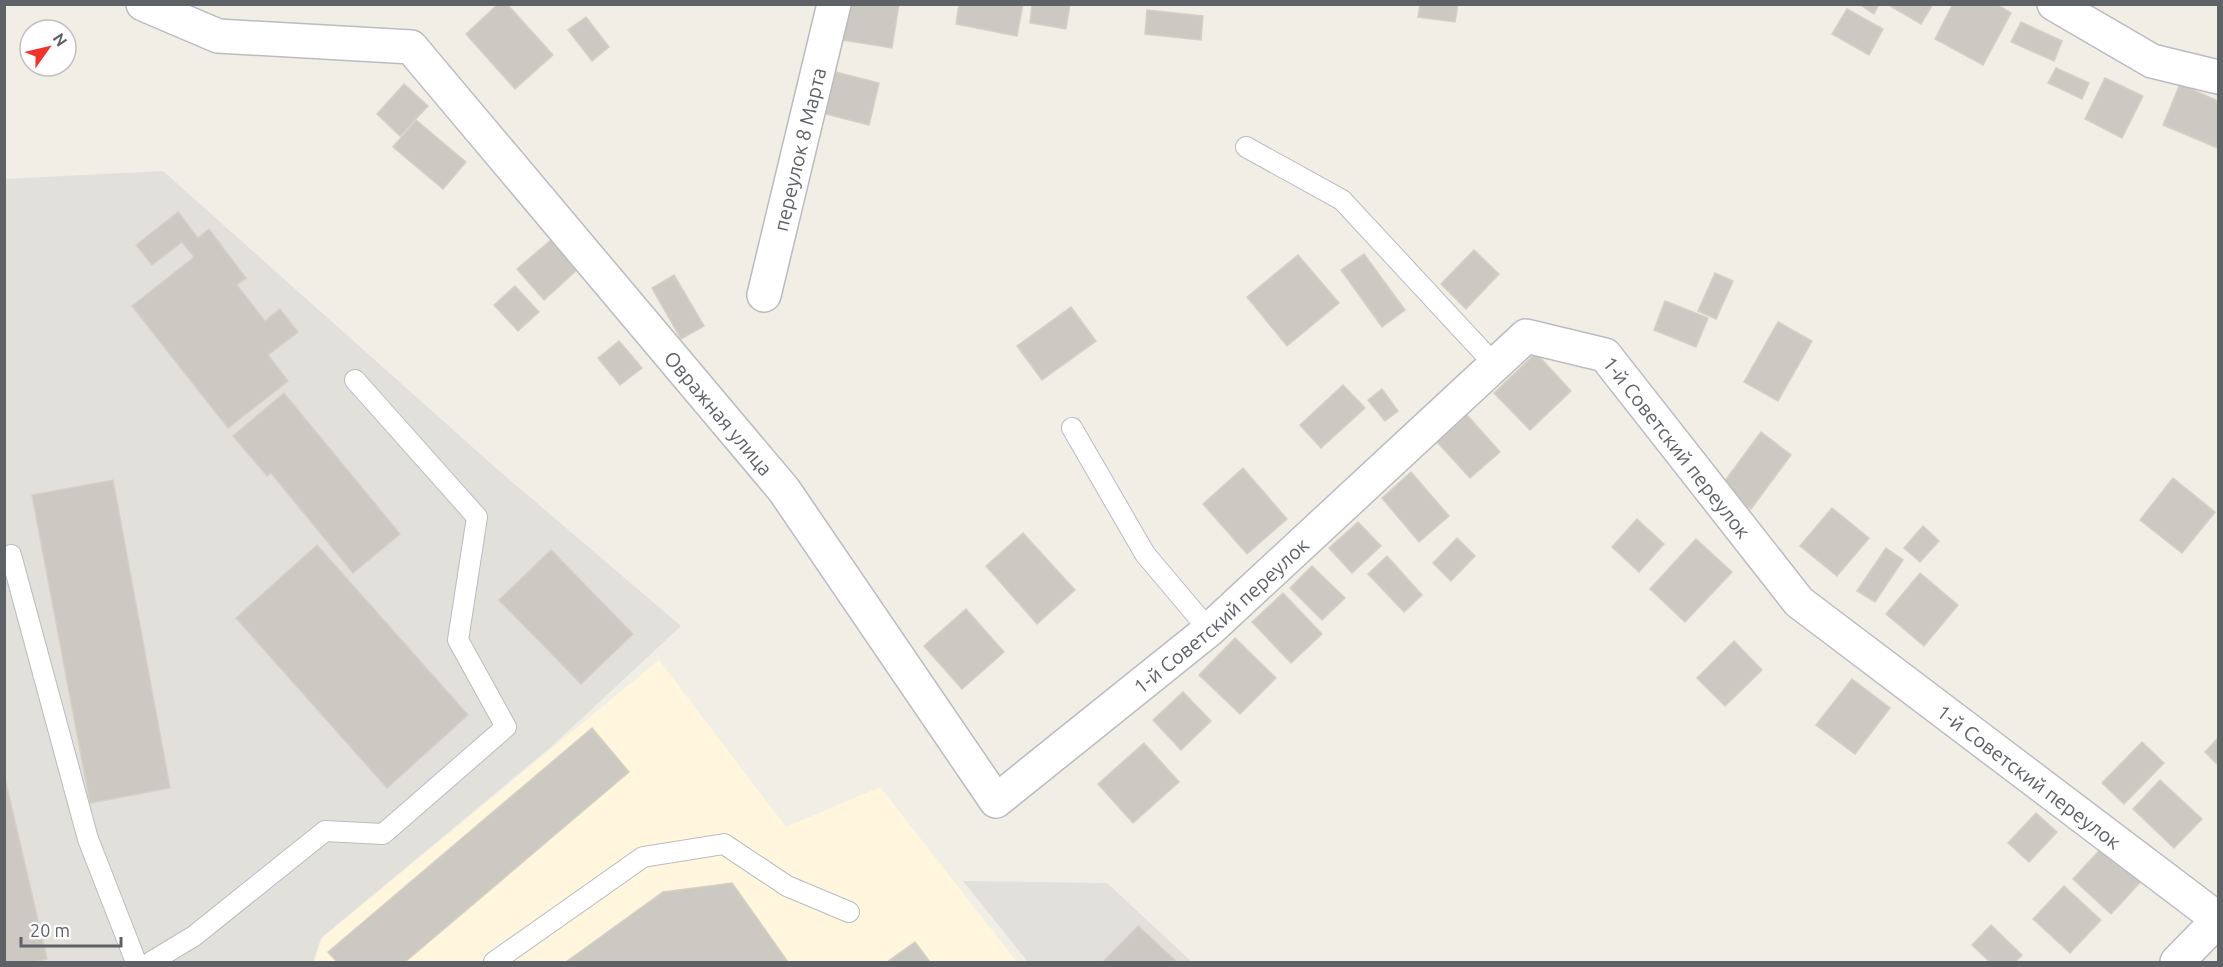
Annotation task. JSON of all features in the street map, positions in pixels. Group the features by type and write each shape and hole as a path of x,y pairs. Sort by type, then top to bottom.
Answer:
{"street":[{"name":"Овражная улица","path":"143,4 218,36 411,47 784,490 996,801"},
{"name":"переулок 8 Марта","path":"765,295 834,4"},
{"path":"2054,4 2152,61 2218,76"},
{"name":"1-й Советский переулок","path":"996,801 1209,630 1526,336 1605,356 1799,602 2218,919"},
{"path":"2177,963 2218,919"}],"lane":[{"path":"1246,147 1342,200 1495,365"},
{"path":"151,963 194,936 325,831 383,834 506,727 458,640 477,517 355,380"},
{"path":"1072,428 1145,554 1209,630"},
{"path":"11,555 88,839 136,963"},
{"path":"494,963 643,857 724,844 787,886 849,912"}],"shaded area":[{"path":"163,171 497,469 681,626 552,746 321,938 313,962 5,962 5,179"},
{"path":"659,660 786,827 880,787 1017,962 314,962 322,938"},
{"path":"963,881 1107,883 1192,962 1028,962"}],"building":[{"path":"498,4 507,4 553,55 515,89 466,34"},
{"path":"848,4 899,4 892,48 842,40"},
{"path":"959,4 1023,4 1017,36 956,24"},
{"path":"1032,4 1070,4 1066,29 1030,23"},
{"path":"1420,4 1458,4 1455,22 1418,17"},
{"path":"1859,4 1879,4 1874,14"},
{"path":"1887,4 1933,4 1921,24"},
{"path":"1953,4 1996,4 2011,13 1983,65 1935,39"},
{"path":"1847,9 1883,29 1869,55 1832,34"},
{"path":"1147,10 1203,16 1201,40 1145,34"},
{"path":"586,17 609,47 592,61 568,30"},
{"path":"2021,22 2062,41 2054,61 2011,42"},
{"path":"2056,68 2089,83 2082,99 2048,83"},
{"path":"832,71 879,83 869,125 822,113"},
{"path":"2105,78 2143,96 2122,138 2085,119"},
{"path":"404,84 428,106 400,136 377,114"},
{"path":"2180,84 2218,101 2218,148 2163,125"},
{"path":"416,120 466,162 443,189 393,147"},
{"path":"178,212 198,238 209,229 246,278 237,285 265,321 280,309 298,332 268,355 288,381 228,428 132,306 194,257 182,242 152,265 136,245"},
{"path":"551,240 577,270 544,300 517,269"},
{"path":"1474,250 1499,274 1466,309 1441,284"},
{"path":"1364,254 1405,310 1382,327 1341,270"},
{"path":"1298,255 1339,303 1287,346 1247,297"},
{"path":"1715,273 1733,281 1716,319 1698,311"},
{"path":"674,275 704,326 681,339 652,288"},
{"path":"515,286 539,312 518,331 494,305"},
{"path":"1665,301 1708,318 1696,347 1654,330"},
{"path":"1071,307 1096,341 1042,380 1017,346"},
{"path":"1778,322 1812,341 1778,401 1744,382"},
{"path":"619,341 642,368 620,385 598,358"},
{"path":"1536,353 1571,391 1530,430 1494,393"},
{"path":"1343,385 1365,408 1321,448 1300,425"},
{"path":"1382,389 1398,411 1385,421 1368,400"},
{"path":"284,393 400,534 353,573 271,473 267,476 233,436"},
{"path":"1467,415 1500,452 1470,478 1437,442"},
{"path":"1761,432 1791,455 1751,509 1721,486"},
{"path":"1243,468 1287,519 1247,554 1203,504"},
{"path":"1411,472 1449,516 1419,542 1382,498"},
{"path":"2173,478 2215,512 2182,553 2140,520"},
{"path":"113,480 170,788 90,803 32,495"},
{"path":"1832,508 1869,538 1837,576 1800,546"},
{"path":"1637,519 1664,544 1639,572 1612,547"},
{"path":"1358,522 1381,546 1352,573 1329,548"},
{"path":"1923,526 1939,541 1920,562 1904,548"},
{"path":"1023,533 1075,590 1037,624 986,566"},
{"path":"1457,538 1475,556 1451,581 1433,563"},
{"path":"1696,539 1732,572 1685,622 1650,589"},
{"path":"317,545 468,715 387,788 236,618"},
{"path":"1886,548 1903,560 1875,602 1857,591"},
{"path":"551,550 633,634 581,684 499,600"},
{"path":"1387,556 1422,595 1404,612 1368,574"},
{"path":"1312,566 1345,598 1322,620 1290,588"},
{"path":"1920,573 1958,605 1924,646 1886,614"},
{"path":"1283,593 1322,634 1291,663 1252,622"},
{"path":"966,609 1004,652 962,689 924,646"},
{"path":"1235,638 1276,678 1240,714 1199,675"},
{"path":"1734,641 1762,670 1725,706 1697,678"},
{"path":"1852,679 1890,708 1855,754 1816,725"},
{"path":"1183,692 1211,721 1181,750 1153,720"},
{"path":"592,728 629,772 405,962 337,962 328,952"},
{"path":"2218,738 2218,765 2205,752"},
{"path":"2142,742 2164,763 2124,804 2102,783"},
{"path":"1144,743 1179,782 1133,823 1098,784"},
{"path":"4,774 47,959 33,962 4,962"},
{"path":"2160,780 2202,819 2174,848 2133,809"},
{"path":"2036,813 2057,832 2029,862 2008,843"},
{"path":"2108,841 2146,876 2111,914 2073,879"},
{"path":"732,883 788,962 566,962 663,892"},
{"path":"2064,886 2101,920 2070,953 2033,919"},
{"path":"1991,925 2022,955 2015,962 1990,962 1972,945"},
{"path":"1138,926 1177,962 1103,962"},
{"path":"915,942 930,962 887,962"}]}
